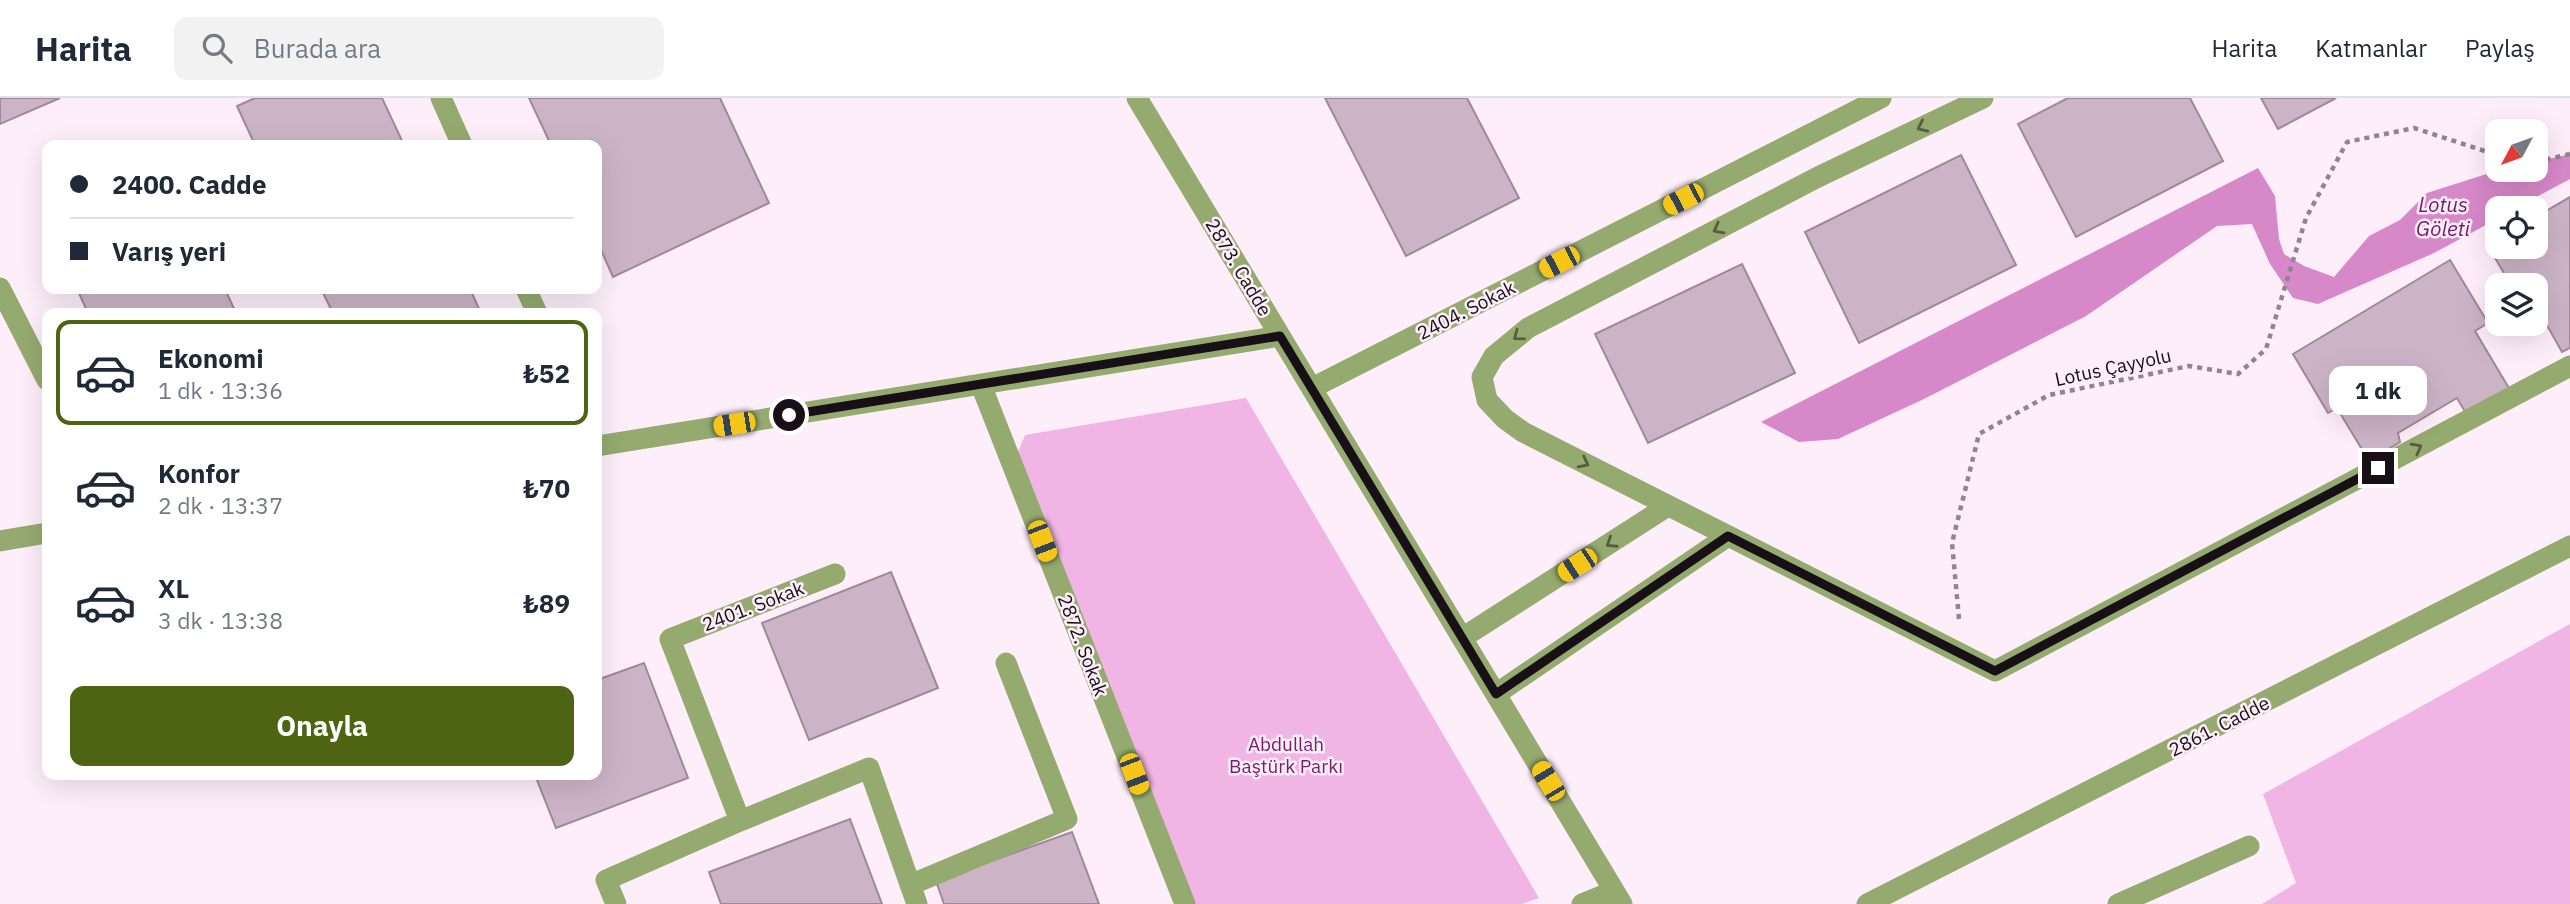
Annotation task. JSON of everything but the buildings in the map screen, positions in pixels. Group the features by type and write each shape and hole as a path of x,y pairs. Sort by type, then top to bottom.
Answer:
{"street":[{"path":"441,98 460,140"},
{"name":"2873. Cadde","path":"1137,98 1618,897"},
{"name":"2404. Sokak","path":"1312,388 1881,98"},
{"path":"1983,98 1818,177 1528,328 1493,356 1482,377 1487,400 1504,419 1523,432 1995,671 2570,366"},
{"path":"0,288 42,370"},
{"path":"602,445 1280,336"},
{"name":"2872. Sokak","path":"981,385 1185,904"},
{"path":"1462,638 1668,506"},
{"path":"0,541 42,534"},
{"path":"1496,694 1728,536"},
{"name":"2861. Cadde","path":"1881,901 2570,546"},
{"name":"2401. Sokak","path":"740,821 670,639 835,574"},
{"path":"616,904 606,880 869,768 914,894 1067,819 1006,663"},
{"path":"2118,904 2249,846"},
{"path":"1582,904 1618,897"}],"path":[{"name":"Lotus Çayyolu","path":"1961,655 1952,543 1979,434 2049,395 2189,366 2238,374 2266,349 2306,218 2347,142 2413,128 2485,151"},
{"path":"2548,159 2570,154"}],"green space":[{"name":"Abdullah Baştürk Parkı","path":"1246,398 1539,898 1522,904 1189,904 1011,469 1025,435"},
{"path":"2570,624 2570,904 2262,904 2296,883 2263,794"}],"water":[{"name":"Lotus Göleti","path":"2570,154 2570,179 2538,196 2485,196 2485,225 2434,253 2318,304 2293,298 2270,264 2252,224 2217,226 2086,316 1924,399 1838,439 1799,442 1761,422 2258,168 2275,196 2279,239 2284,254 2304,266 2334,277 2369,236 2400,220 2427,193 2485,174 2485,182 2548,182 2548,159"}],"route":[{"path":"789,415 1280,336 1496,694 1728,536 1995,671 2378,468"}]}
